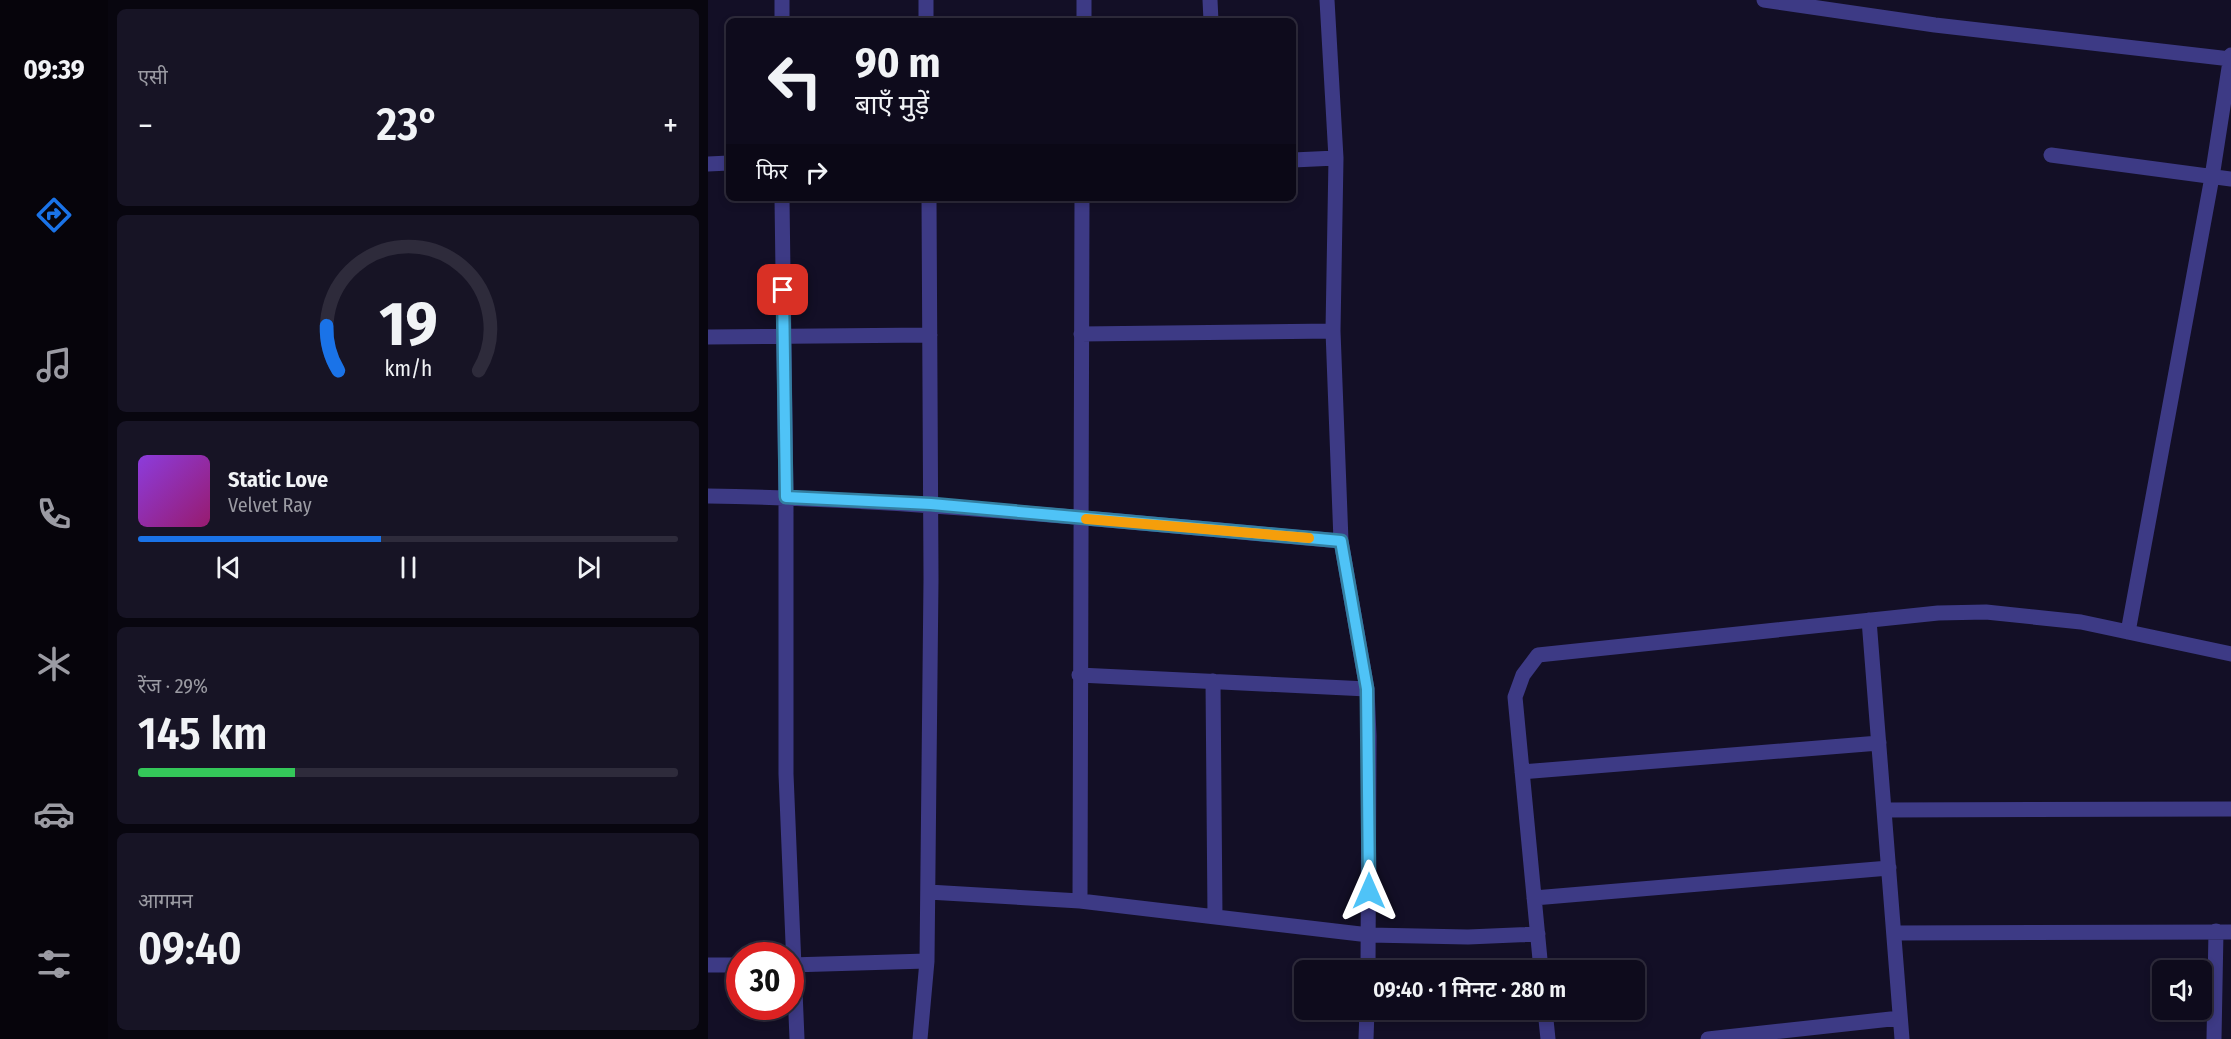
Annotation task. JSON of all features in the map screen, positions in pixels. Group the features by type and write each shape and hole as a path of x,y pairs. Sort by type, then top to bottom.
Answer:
{"street":[{"path":"782,0 782,18"},
{"path":"926,0 926,18"},
{"path":"1084,0 1084,18"},
{"path":"1210,0 1211,18"},
{"path":"1327,0 1336,158 1333,331 1341,541 1367,689 1368,960"},
{"path":"1764,0 1935,25 2231,59"},
{"path":"2128,632 2212,177 2231,55"},
{"path":"2051,155 2231,179"},
{"path":"1296,160 1336,158"},
{"path":"708,164 726,163"},
{"path":"782,201 786,497 786,774 791,942"},
{"path":"920,1039 927,961 928,892 931,504 928,201"},
{"path":"1080,901 1082,201"},
{"path":"1081,334 1333,331"},
{"path":"708,337 930,335"},
{"path":"708,496 931,504 1341,541"},
{"path":"1540,960 1515,697 1523,675 1538,656 1938,613 1986,612 2081,622 2231,654"},
{"path":"1869,620 1902,1039"},
{"path":"1079,675 1367,689"},
{"path":"1213,681 1215,917"},
{"path":"1522,772 1879,743"},
{"path":"1884,810 2231,809"},
{"path":"1534,898 1889,867"},
{"path":"928,892 1080,901 1369,935 1468,937 1538,934"},
{"path":"1894,933 2224,932 2214,1039"},
{"path":"804,965 927,961"},
{"path":"708,965 726,965"},
{"path":"1708,1039 1778,1035 1900,1018"},
{"path":"795,1020 796,1039"},
{"path":"1366,1039 1367,1020"},
{"path":"1546,1020 1548,1039"}],"slow traffic":[{"path":"1086,519 1309,538"}],"route":[{"path":"783,290 786,497 931,504 1341,541 1367,689 1369,891"}]}
